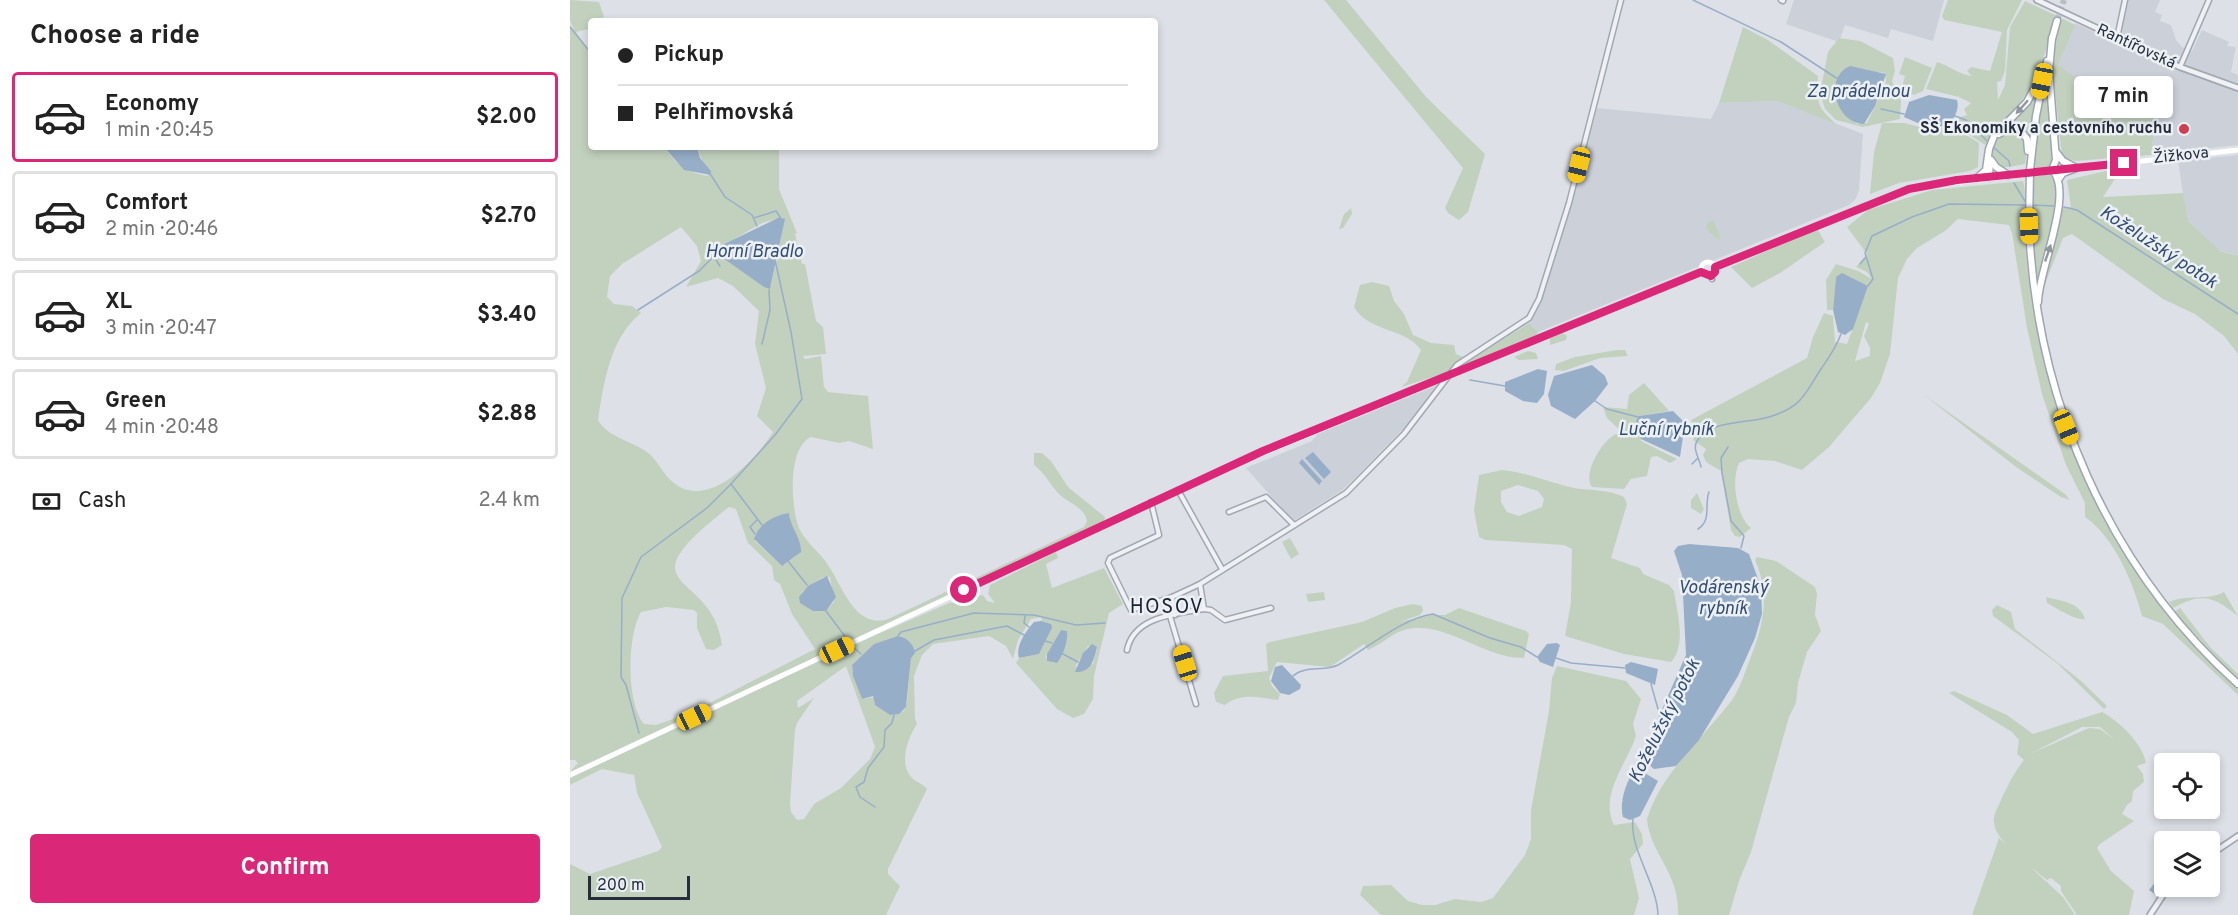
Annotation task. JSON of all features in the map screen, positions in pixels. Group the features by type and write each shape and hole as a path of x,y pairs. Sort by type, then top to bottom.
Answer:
{"main road":[{"path":"2057,21 2045,69 2030,155 2029,226 2034,294 2049,372 2079,458 2126,549 2184,629 2238,684"},
{"path":"2049,372 2039,312 2039,287 2057,225 2056,175 2052,170 2056,162 2049,71 2052,38"},
{"path":"1977,178 1986,170 1992,144 2027,102 2045,69"},
{"path":"1989,177 1992,144 2005,129 2018,129 2027,139 2030,155"},
{"path":"2055,148 2061,159 2076,168"},
{"name":"Žižkova","path":"1715,267 1893,194 1943,182 2238,150"},
{"path":"1990,158 1994,165 2008,175"},
{"path":"2057,186 2062,174 2076,168"},
{"path":"1986,170 1989,177"},
{"path":"570,775 1263,451 1701,272 1704,263 1711,262 1715,267 1711,278 1701,272"}],"street":[{"path":"1151,502 1159,535 1110,558 1108,563 1131,610 1172,597 1200,584 1346,493 1404,434 1457,365 1529,318 1541,289 1569,203 1621,0"},
{"name":"Rantířovská","path":"2037,0 2180,67 2238,88"},
{"path":"2117,38 2125,0"},
{"path":"2180,67 2209,0"},
{"path":"1178,490 1222,569"},
{"path":"1229,512 1266,497 1294,525"},
{"path":"1200,584 1204,609"},
{"path":"1172,597 1172,615 1196,704"},
{"path":"1127,650 1129,640 1140,627 1172,615 1204,609 1211,610 1226,620 1271,608"},
{"path":"2220,848 2238,836"},
{"path":"2150,915 2162,897"}],"shaded area":[{"path":"1794,0 1944,0 1933,41 1891,29 1888,38 1845,25 1839,42 1786,24"},
{"path":"2127,0 2160,0 2155,12 2162,15 2160,21 2171,25 2176,40 2182,47 2192,51 2202,30 2229,42 2227,46 2236,47 2231,72 2238,75 2238,145 2151,155 2155,124 2161,112 2104,90 2080,96 2058,65 2075,23 2126,46 2129,39 2121,36"},
{"path":"1777,101 1863,134 1859,190 1855,200 1849,205 1538,332 1529,323 1541,303 1597,108 1711,119 1719,103"},
{"path":"2238,155 2238,256 2212,248 2187,220 2178,161"},
{"path":"1438,385 1411,421 1356,477 1341,491 1293,521 1246,468 1312,441 1318,434"}],"green space":[{"path":"570,0 599,2 604,17 588,18 588,29 576,32 588,50 588,150 666,150 683,167 708,176 698,150 779,150 779,189 797,233 795,234 802,264 805,264 816,321 823,327 826,354 803,356 805,359 821,356 824,387 828,392 868,396 873,449 849,441 839,443 811,437 803,443 798,453 793,479 794,507 799,528 825,560 844,594 858,612 877,621 888,619 1084,527 1087,521 1086,516 1060,495 1034,465 1034,453 1042,453 1051,461 1068,487 1105,517 1104,522 570,772 578,763 570,760 570,25 575,30 570,21","holes":["783,217 771,287 764,287 715,250 762,223","681,227 697,246 701,261 686,287 718,278 733,286 759,311 755,344 766,388 757,416 773,432 755,455 730,478 702,491 688,490 674,483 647,452 607,431 598,420 606,376 615,348 630,323 641,313 632,306 614,304 607,297 610,276 622,264","729,507 736,509 748,543 772,566 774,580 780,584 792,614 815,649 690,713 656,725 644,724 634,701 630,669 633,636 641,612 666,607 694,610 697,613 697,628 706,649 714,650 722,645 715,621 704,603 680,580 675,569 679,554 696,535","790,515 790,525 801,547 796,556 782,566 755,541 755,534 770,520","823,577 830,577 834,602 826,610 813,611 804,604 802,592"]},
{"path":"1324,0 1346,0 1427,98 1485,154 1468,212 1459,220 1448,213 1445,208 1463,168"},
{"path":"1948,0 2022,0 2007,30 2005,71 2001,81 1997,82 1998,100 2005,85 2010,27 2025,1 2057,16 2035,84 1985,145 1956,126 1958,118 1967,115 1964,109 1971,103 1959,97 1926,89 1937,62 1962,74 1972,76 1967,71 1971,67 1990,71 2002,32 1944,20 1942,16"},
{"path":"2061,18 2075,25 2058,65 2076,78 2080,95 2091,95 2105,88 2161,112 2155,124 2151,155 2075,161 2062,157 2052,63"},
{"path":"1743,27 1768,40 1818,76 1819,103 1836,124 1777,101 1719,103"},
{"path":"1839,38 1860,41 1893,58 1895,71 1892,81 1901,101 1900,119 1863,127 1836,120 1825,109 1820,93 1828,52","holes":["1878,72 1885,73 1886,82 1867,123 1857,124 1840,108 1836,86"]},
{"path":"1905,57 1932,68 1923,91 1914,95 1901,91 1905,76 1899,74"},
{"path":"2047,67 2054,160 2048,167 2033,168 2038,114"},
{"path":"2037,90 2029,137 2019,127 2007,125"},
{"path":"1882,123 1904,123 1927,129 1953,127 1979,143 1978,167 1970,171 1899,183 1870,194 1874,152"},
{"path":"2007,131 2016,131 2024,137 2027,152 2025,164 2003,167 1993,158 1995,144 2004,132 2008,134"},
{"path":"2123,167 2103,197 2183,193 2188,221 2220,251 2238,256 2238,354 2224,336 2195,314 2163,299 2072,234 2063,238 2045,284 2043,281 2059,228 2061,207 2071,207 2067,180"},
{"path":"2052,174 2055,177 2056,212 2037,285 2032,232 2032,177"},
{"path":"2023,181 2025,248 2035,316 2046,370 2062,422 2082,471 2105,518 2133,563 2164,606 2199,648 2238,687 2238,695 2163,624 2142,616 2121,561 2105,536 2085,517 2085,503 2066,465 2042,394 2027,328 2009,225 1958,219 1945,231 1917,248 1907,259 1898,278 1890,354 1880,383 1871,398 1829,447 1802,470 1775,461 1748,459 1739,463 1735,479 1736,497 1742,515 1751,528 1740,537 1735,536 1731,530 1721,471 1706,462 1703,455 1706,449 1693,440 1696,432 1691,420 1807,358 1813,337 1824,313 1833,316 1835,342 1847,344 1868,286 1836,277 1833,310 1827,310 1826,280 1836,264 1858,271 1872,279 1867,272 1856,267 1867,254 1847,227 1868,210 1932,190","holes":["1866,322 1869,324 1864,336 1870,348 1870,356 1855,361"]},
{"path":"1351,208 1352,214 1343,228 1339,229 1344,214"},
{"path":"1714,221 1721,239 1716,238 1706,229 1708,222"},
{"path":"1817,229 1825,242 1780,273 1752,288 1731,267"},
{"path":"1372,282 1389,286 1394,301 1404,314 1413,335 1431,343 1454,345 1456,354 1465,358 1449,372 1401,387 1407,382 1421,350 1406,338 1368,321 1354,307 1360,285"},
{"path":"1529,323 1538,332 1536,335 1458,368"},
{"path":"1563,333 1567,336 1566,340 1550,345 1550,338"},
{"path":"1625,350 1628,356 1600,358 1564,371 1555,370 1556,364 1575,357"},
{"path":"1528,351 1536,353 1538,359 1519,360 1514,357"},
{"path":"1644,383 1669,411 1639,416 1641,441 1677,459 1670,463 1657,456 1651,457 1647,476 1631,479 1624,489 1592,487 1590,474 1600,450 1616,434 1626,436 1607,418 1603,407 1627,409 1629,395"},
{"path":"1924,395 2065,494 2070,500 2061,497 2016,467"},
{"path":"1502,470 1511,471 1574,488 1606,491 1624,497 1627,504 1611,558 1640,568 1643,574 1669,585 1674,591 1680,638 1676,655 1671,662 1624,654 1565,636 1571,602 1572,549 1564,545 1485,540 1479,537 1474,510 1479,475","holes":["1518,485 1538,491 1544,499 1542,507 1519,516 1507,512 1501,502 1501,491"]},
{"path":"1697,493 1704,509 1701,514 1691,508 1691,500"},
{"path":"1290,538 1299,554 1291,559 1282,542"},
{"path":"1056,552 1058,558 1046,564 1052,588 1104,568 1123,604 1109,613 1094,676 1093,699 1084,714 1073,718 1057,709 1016,663 1019,658 1039,654 1051,630 1051,624 1041,621 1042,617 1031,619 1018,640 1013,659 1006,646 989,636 933,644 922,655 914,676 917,724 910,736 905,758 912,778 927,789 888,869 888,874 900,886 886,915 570,915 570,864 590,874 658,851 662,847 637,793 634,775 602,769 570,785 570,778 846,648 949,603 983,595 987,601 995,603 988,594 990,585","holes":["1061,630 1067,631 1065,649 1058,660 1055,663 1047,661 1046,656","900,636 911,658 904,711 890,715 875,705 873,697 862,699 852,665 874,644","1088,646 1097,649 1093,664 1075,667","846,666 875,747 870,759 841,788 814,804 804,819 797,820 791,812 790,804 795,730 797,723 814,698 798,708 797,701"]},
{"path":"1757,557 1776,561 1815,587 1817,594 1815,615 1821,631 1807,652 1798,683 1796,703 1789,717 1751,852 1729,915 1678,915 1674,887 1653,843 1647,819 1662,786 1684,756 1732,700 1740,686 1758,636 1763,611 1763,586 1755,560"},
{"path":"1324,592 1325,600 1308,602 1306,594"},
{"path":"2224,592 2238,616 2214,600 2200,598 2173,608 2169,602 2183,598 2218,595"},
{"path":"2046,597 2074,606 2083,613 2085,619 2071,616 2055,608 2047,603"},
{"path":"1413,604 1422,606 1423,611 1420,615 1399,622 1429,615 1445,615 1459,608 1526,631 1529,634 1524,658 1509,657 1434,630 1419,628 1404,630 1368,650 1364,644 1330,667 1277,662 1269,678 1272,686 1280,694 1278,700 1244,697 1225,705 1216,702 1214,693 1223,676 1268,671 1266,644 1270,642 1362,622 1395,608"},
{"path":"1997,605 2011,612 2015,629 2080,680 2107,706 2104,709 2057,663 1993,616 1992,610"},
{"path":"2180,608 2210,647 2238,674 2238,680 2174,612"},
{"path":"1557,666 1626,681 1641,699 1633,724 1636,736 1616,779 1610,802 1610,814 1614,825 1635,822 1642,834 1643,844 1630,859 1639,898 1634,915 1381,915 1360,895 1363,886 1391,885 1408,901 1422,905 1435,905 1455,899 1481,902 1493,898 1525,855 1531,839 1531,810 1549,711 1552,678"},
{"path":"1954,691 2007,715 2033,734 2102,712 2123,727 2135,741 2146,763 2137,766 2143,774 2144,782 2133,791 2132,801 2122,814 2134,821 2097,848 2111,871 2134,891 2129,915 2077,915 2061,891 2061,886 2051,878 2047,880 2007,846 1996,830 1994,817 2008,784 2024,760 2017,754 2019,740 2012,732 1949,693","holes":["2082,727 2100,727 2114,739 2100,729 2089,728 2032,753"]},
{"path":"1999,838 2063,897 2075,915 1972,915"}],"water":[{"name":"Za prádelnou","path":"1850,66 1886,74 1875,106 1864,124 1854,122 1846,116 1836,99 1837,80"},
{"name":"Za prádelnou","path":"1929,95 1957,100 1958,108 1946,126 1927,127 1904,117 1909,102"},
{"path":"667,150 698,150 700,158 711,171 711,175 684,170"},
{"name":"Horní Bradlo","path":"780,217 785,219 770,289 716,253 718,247"},
{"path":"1842,273 1868,286 1853,329 1845,335 1838,332 1833,310 1836,277"},
{"path":"1592,365 1605,376 1608,384 1595,401 1575,419 1551,406 1548,395 1554,376"},
{"path":"1538,369 1547,371 1544,394 1537,403 1523,401 1505,391 1505,382"},
{"name":"Luční rybník","path":"1673,411 1685,423 1680,457 1641,439 1636,421 1639,416"},
{"path":"1313,452 1331,472 1324,479 1305,458"},
{"path":"1302,459 1322,481 1319,485 1299,463"},
{"path":"789,513 800,542 801,552 782,566 754,539 759,529 768,521"},
{"name":"Vodárenský rybník","path":"1689,544 1738,548 1749,554 1761,587 1762,614 1755,638 1738,676 1699,740 1676,766 1654,769 1647,763 1645,748 1686,655 1682,575 1674,551 1678,546"},
{"path":"827,576 836,597 826,611 813,611 800,603 799,597 808,586"},
{"path":"1041,621 1051,624 1052,628 1039,654 1019,658 1020,644 1025,634 1034,622"},
{"path":"1061,630 1067,631 1064,652 1057,663 1047,661 1047,654"},
{"path":"898,636 909,642 915,653 911,658 906,707 899,714 890,715 875,705 873,696 862,699 853,676 852,665 874,644"},
{"path":"1092,644 1097,647 1091,665 1085,670 1075,672 1083,653"},
{"path":"1547,644 1560,645 1553,667 1540,662 1537,657"},
{"path":"1631,662 1658,669 1655,685 1626,673 1625,665"},
{"path":"1282,665 1301,685 1300,689 1289,695 1280,693 1271,681 1275,667"},
{"path":"1635,769 1658,781 1640,816 1630,820 1623,817 1624,792"},
{"path":"2154,884 2154,894 2149,890"}],"waterway":[{"path":"1693,0 1781,42 1838,79"},
{"path":"570,27 588,49"},
{"path":"1881,109 1904,114"},
{"path":"1955,116 1966,120 1989,143"},
{"path":"1992,146 2009,161 2010,166"},
{"path":"711,175 725,197 752,215 757,226"},
{"path":"2014,183 2026,203"},
{"name":"Koželužský potok","path":"1868,286 1873,279 1865,253 1872,236 1912,217 1949,204 2027,205"},
{"name":"Koželužský potok","path":"2031,205 2054,206"},
{"name":"Koželužský potok","path":"2064,207 2077,210 2238,314"},
{"path":"754,218 776,211 780,217"},
{"path":"638,310 699,271 717,253"},
{"path":"714,257 720,266"},
{"path":"1860,264 1865,258"},
{"path":"762,525 731,484 775,435 802,399 791,332 775,260"},
{"path":"762,344 770,310 769,290"},
{"name":"Koželužský potok","path":"1701,467 1695,447 1703,434 1730,423 1769,417 1789,409 1801,399 1837,344 1841,334"},
{"path":"1470,380 1505,386"},
{"path":"1595,401 1607,409 1638,417"},
{"path":"1728,447 1721,458 1722,473 1731,521 1744,536 1741,548"},
{"path":"1692,464 1698,458"},
{"path":"639,733 626,685 621,677 622,598 641,557 707,508 731,484"},
{"name":"Koželužský potok","path":"1698,529 1705,521 1709,492"},
{"path":"755,534 750,527 757,520"},
{"path":"788,561 807,585"},
{"path":"826,611 847,639"},
{"path":"898,636 901,632 974,613 1034,615 1076,625 1105,623"},
{"path":"1293,676 1303,671 1338,665 1396,628 1433,614 1490,638 1521,647 1537,657"},
{"path":"1025,616 1024,623 1029,627"},
{"path":"915,651 934,640 1007,626 1026,636"},
{"path":"1042,640 1052,643"},
{"path":"853,647 861,654"},
{"path":"1061,653 1078,662"},
{"path":"1556,658 1571,663 1625,668"},
{"path":"1651,684 1658,709"},
{"path":"875,807 860,797 856,787 864,782 868,768 884,747 885,730 892,723 894,715"},
{"name":"Koželužský potok","path":"1633,819 1635,842 1653,891 1658,915"}],"tunnel":[{"path":"2057,21 2064,0"}],"place":[{"name":"SŠ Ekonomiky a cestovního ruchu","path":"2184,129"}],"district":[{"name":"HOSOV","path":"1167,608"}],"route":[{"path":"964,590 1263,451 1701,272 1707,277 1711,276 1715,272 1715,267 1893,194 1957,180 2124,163"}]}
